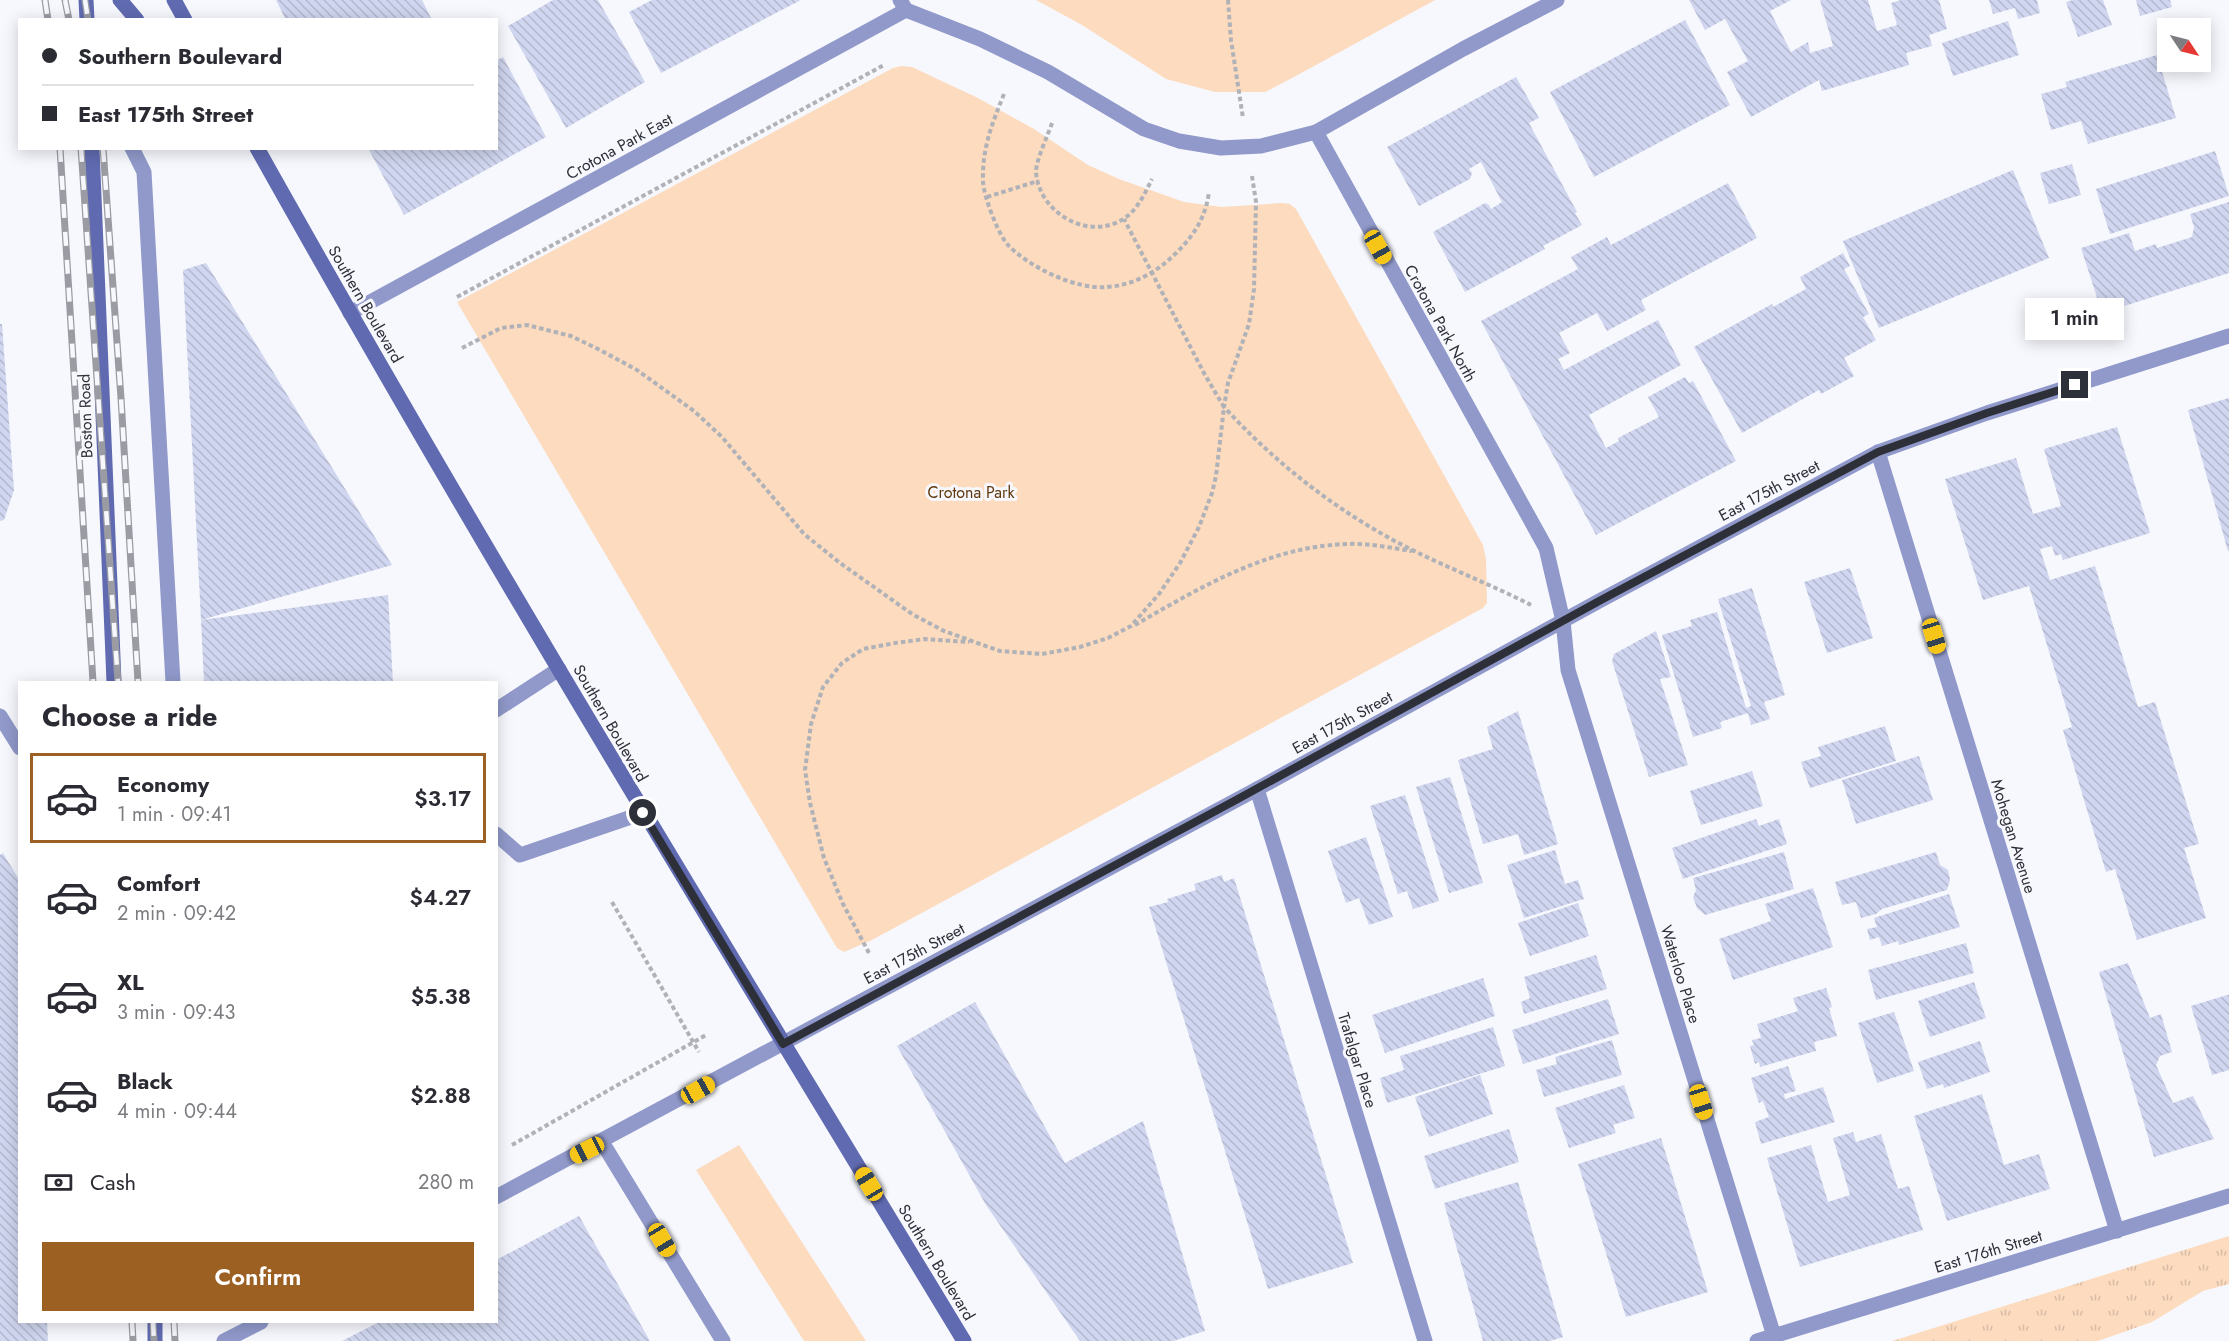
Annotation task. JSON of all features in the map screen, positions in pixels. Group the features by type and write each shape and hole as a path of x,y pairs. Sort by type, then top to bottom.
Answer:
{"main road":[{"path":"86,0 87,18"},
{"path":"120,0 134,18"},
{"path":"174,0 184,18"},
{"name":"Boston Road","path":"92,150 114,681"},
{"name":"Southern Boulevard","path":"257,150 350,314 643,813 964,1341"},
{"path":"154,1323 155,1341"}],"street":[{"path":"1316,132 1463,49 1557,0"},
{"name":"Crotona Park East","path":"350,314 903,5 1048,72 1144,129 1179,141 1221,148 1262,146 1316,132"},
{"name":"Crotona Park North","path":"1316,132 1546,548 1563,621"},
{"path":"133,150 144,172 173,681"},
{"name":"East 175th Street","path":"498,1196 1257,789 1878,452 1987,413 2229,336"},
{"name":"Mohegan Avenue","path":"1878,452 2117,1231"},
{"name":"Waterloo Place","path":"1563,621 1568,670 1774,1336"},
{"path":"498,709 559,669"},
{"path":"0,716 18,745"},
{"name":"Trafalgar Place","path":"1257,789 1425,1341"},
{"path":"498,836 520,855 643,813"},
{"path":"602,1142 723,1341"},
{"name":"East 176th Street","path":"1757,1341 2229,1196"},
{"path":"224,1341 259,1323"}],"path":[{"path":"1228,0 1240,102"},
{"path":"457,297 884,65"},
{"path":"1004,94 986,139 983,184 987,197 1007,244 1040,268 1063,279 1106,288 1152,274 1193,236 1207,208 1209,192"},
{"path":"1052,123 1036,170 1038,181 1040,190 1055,210 1074,224 1094,227 1112,225 1124,219 1146,192 1152,179"},
{"path":"987,197 1038,181"},
{"path":"1131,626 1159,594 1180,563 1199,527 1216,476 1228,383 1249,324 1254,289 1256,202 1254,192"},
{"path":"1124,219 1224,407 1273,458 1310,487 1377,531 1515,597"},
{"path":"462,348 501,328 527,325 571,336 637,370 694,411 715,431 804,534 840,563 912,614 944,631 1000,651 1042,654 1099,641 1224,576 1272,556 1313,547 1350,544 1417,552"},
{"path":"869,953 843,904 824,858 810,802 805,770 810,724 823,687 842,663 863,650 925,639 975,642"},
{"path":"612,902 699,1052"},
{"path":"512,1145 706,1035"},
{"path":"537,1131 540,1137"}],"green space":[{"path":"1036,0 1435,0 1265,92 1215,92 1166,79 1082,25"},
{"name":"Crotona Park","path":"912,67 978,98 1034,129 1088,165 1119,179 1184,202 1222,207 1282,203 1290,204 1296,209 1483,545 1486,559 1487,603 1483,608 872,940 844,952 837,948 457,302 893,68"},
{"path":"739,1145 866,1341 804,1341 696,1170"},
{"path":"2229,1236 2229,1284 2203,1291 2152,1322 2098,1341 1892,1341"}],"building":[{"path":"276,0 422,0 431,18 285,18"},
{"path":"553,0 598,0 645,82 566,128 508,26"},
{"path":"652,0 801,0 661,73 629,12"},
{"path":"1689,0 1791,0 1770,11 1791,52 1808,42 1810,53 1833,46 1820,0 1868,0 1877,31 1897,25 1891,3 1901,0 1939,0 1947,29 1929,35 1932,46 1906,53 1909,65 1822,91 1819,80 1751,117 1727,72 1748,61 1725,19 1705,30"},
{"path":"1989,0 2037,0 2040,13 2018,19 2015,8 1993,14"},
{"path":"2103,0 2112,25 2078,37 2066,2"},
{"path":"2136,0 2170,0 2172,7 2140,16"},
{"path":"1685,20 1730,105 1594,177 1550,92"},
{"path":"2008,21 2019,55 1953,76 1942,43"},
{"path":"2157,55 2157,72 2162,72 2176,118 2088,144 2081,121 2051,130 2041,94 2067,87 2065,82"},
{"path":"503,57 546,137 404,215 369,150 498,150 498,60"},
{"path":"1516,77 1539,118 1529,123 1582,225 1543,246 1545,249 1465,292 1433,232 1485,203 1491,209 1502,202 1481,162 1469,169 1472,173 1470,179 1419,206 1387,147"},
{"path":"2215,151 2229,196 2110,234 2096,189"},
{"path":"2072,164 2081,195 2049,204 2040,173"},
{"path":"2013,170 2049,258 1879,328 1843,241"},
{"path":"1728,183 1757,238 1641,300 1646,310 1607,331 1597,313 1559,333 1570,353 1558,359 1564,370 1658,320 1681,365 1589,415 1606,448 1619,441 1618,438 1659,417 1648,397 1685,377 1689,383 1693,381 1736,461 1596,535 1481,321 1578,269 1571,257 1607,237 1611,245"},
{"path":"2229,202 2229,273 2102,313 2081,248 2129,233 2135,251 2156,244 2157,248 2192,237 2194,227 2190,214"},
{"path":"1843,253 1850,266 1844,269 1869,314 1863,317 1876,340 1844,358 1854,376 1821,394 1819,390 1742,433 1694,347 1772,304 1773,307 1806,289 1800,277"},
{"path":"206,263 392,565 201,620 183,270"},
{"path":"0,324 2,324 14,490 4,520 0,521"},
{"path":"2229,398 2229,551 2228,551 2188,410"},
{"path":"2117,427 2150,533 2063,560 2061,554 2055,556 2052,546 2040,549 2050,580 2095,566 2138,707 2155,702 2199,844 2184,848 2206,918 2137,940 2115,869 2106,872 2084,800 2063,730 2072,727 2029,586 1983,600 1945,479 2016,458 2033,514 2061,506 2044,449"},
{"path":"1850,568 1873,638 1827,653 1804,582"},
{"path":"1752,588 1785,695 1764,702 1770,719 1751,725 1748,713 1720,722 1722,728 1693,737 1662,635 1692,626 1690,620 1717,612 1746,708 1751,706 1718,599"},
{"path":"388,595 393,681 204,681 201,620"},
{"path":"1656,631 1671,677 1660,679 1688,765 1649,777 1612,661 1614,654"},
{"path":"1518,711 1558,844 1524,855 1518,834 1483,844 1458,760 1493,749 1487,727"},
{"path":"1885,726 1896,761 1810,788 1801,762 1821,756 1818,747"},
{"path":"1919,756 1933,800 1856,824 1842,780"},
{"path":"1752,771 1763,806 1701,825 1690,791"},
{"path":"1450,777 1483,883 1449,893 1416,787"},
{"path":"1405,795 1439,901 1413,909 1407,891 1398,894 1370,806"},
{"path":"1756,819 1759,826 1779,819 1787,844 1683,879 1672,848"},
{"path":"1366,837 1393,917 1369,925 1359,898 1346,903 1328,851"},
{"path":"1555,850 1565,884 1578,880 1584,899 1524,918 1507,865"},
{"path":"1784,852 1794,889 1705,915 1697,908 1693,897 1696,890 1693,878"},
{"path":"1936,852 1940,865 1948,870 1950,880 1947,890 1882,909 1876,914 1861,918 1856,902 1842,905 1835,882"},
{"path":"3,853 18,878 18,1323 47,1323 48,1341 0,1341 0,855"},
{"path":"1222,875 1224,882 1234,878 1353,1263 1268,1289 1149,907 1196,890 1194,884"},
{"path":"1813,888 1833,947 1733,980 1719,939 1771,921 1765,904"},
{"path":"1949,894 1960,927 1899,945 1898,941 1882,946 1879,937 1870,940 1867,929 1877,927 1874,918"},
{"path":"1578,903 1589,936 1530,956 1518,923"},
{"path":"1966,943 1974,973 1876,1000 1868,970"},
{"path":"1596,955 1607,989 1524,1014 1521,1002 1530,998 1524,977"},
{"path":"2128,963 2150,1018 2161,1014 2172,1052 2160,1056 2156,1065 2173,1103 2193,1096 2214,1139 2154,1157 2099,972"},
{"path":"1483,978 1495,1016 1385,1053 1372,1015"},
{"path":"1974,982 1986,1018 1930,1037 1918,1001"},
{"path":"1826,988 1837,1036 1814,1042 1816,1051 1760,1067 1759,1062 1755,1064 1750,1046 1754,1045 1752,1040 1761,1038 1757,1024 1798,1011 1793,998"},
{"path":"2229,995 2229,1070 2212,1075 2191,1006"},
{"path":"1608,999 1619,1034 1523,1064 1512,1030"},
{"path":"975,1002 1065,1163 1143,1121 1205,1331 1173,1341 1080,1341 986,1205 897,1046"},
{"path":"1894,1012 1914,1071 1877,1083 1858,1023"},
{"path":"1493,1027 1505,1066 1387,1103 1380,1078 1404,1070 1400,1056"},
{"path":"1612,1040 1622,1075 1544,1097 1536,1070 1557,1064 1555,1057"},
{"path":"1980,1041 1990,1072 1944,1088 1943,1084 1927,1089 1918,1062"},
{"path":"1788,1066 1796,1091 1784,1094 1785,1099 1823,1087 1835,1122 1761,1144 1755,1122 1769,1117 1763,1101 1759,1103 1751,1078"},
{"path":"1480,1075 1493,1114 1429,1137 1415,1097"},
{"path":"1624,1085 1635,1118 1613,1125 1616,1133 1569,1148 1555,1108"},
{"path":"1982,1094 2004,1165 2039,1154 2050,1189 1947,1221 1914,1116"},
{"path":"1509,1129 1519,1162 1435,1189 1424,1156"},
{"path":"1853,1132 1856,1142 1881,1134 1898,1189 1909,1186 1923,1230 1800,1267 1767,1158 1811,1145 1828,1202 1850,1195 1833,1138"},
{"path":"1661,1138 1708,1292 1626,1317 1578,1164"},
{"path":"1518,1182 1563,1337 1550,1341 1483,1341 1444,1203"},
{"path":"579,1216 650,1341 342,1341 377,1323 498,1323 498,1259"}],"railway":[{"path":"45,0 48,18"},
{"path":"65,0 69,18"},
{"path":"85,0 88,18"},
{"path":"60,150 93,681"},
{"path":"81,150 118,681"},
{"path":"103,150 138,681"},
{"path":"132,1323 133,1341"},
{"path":"153,1323 154,1341"},
{"path":"174,1323 175,1341"}],"route":[{"path":"643,813 783,1044 1878,452 1987,413 2075,385"}]}
